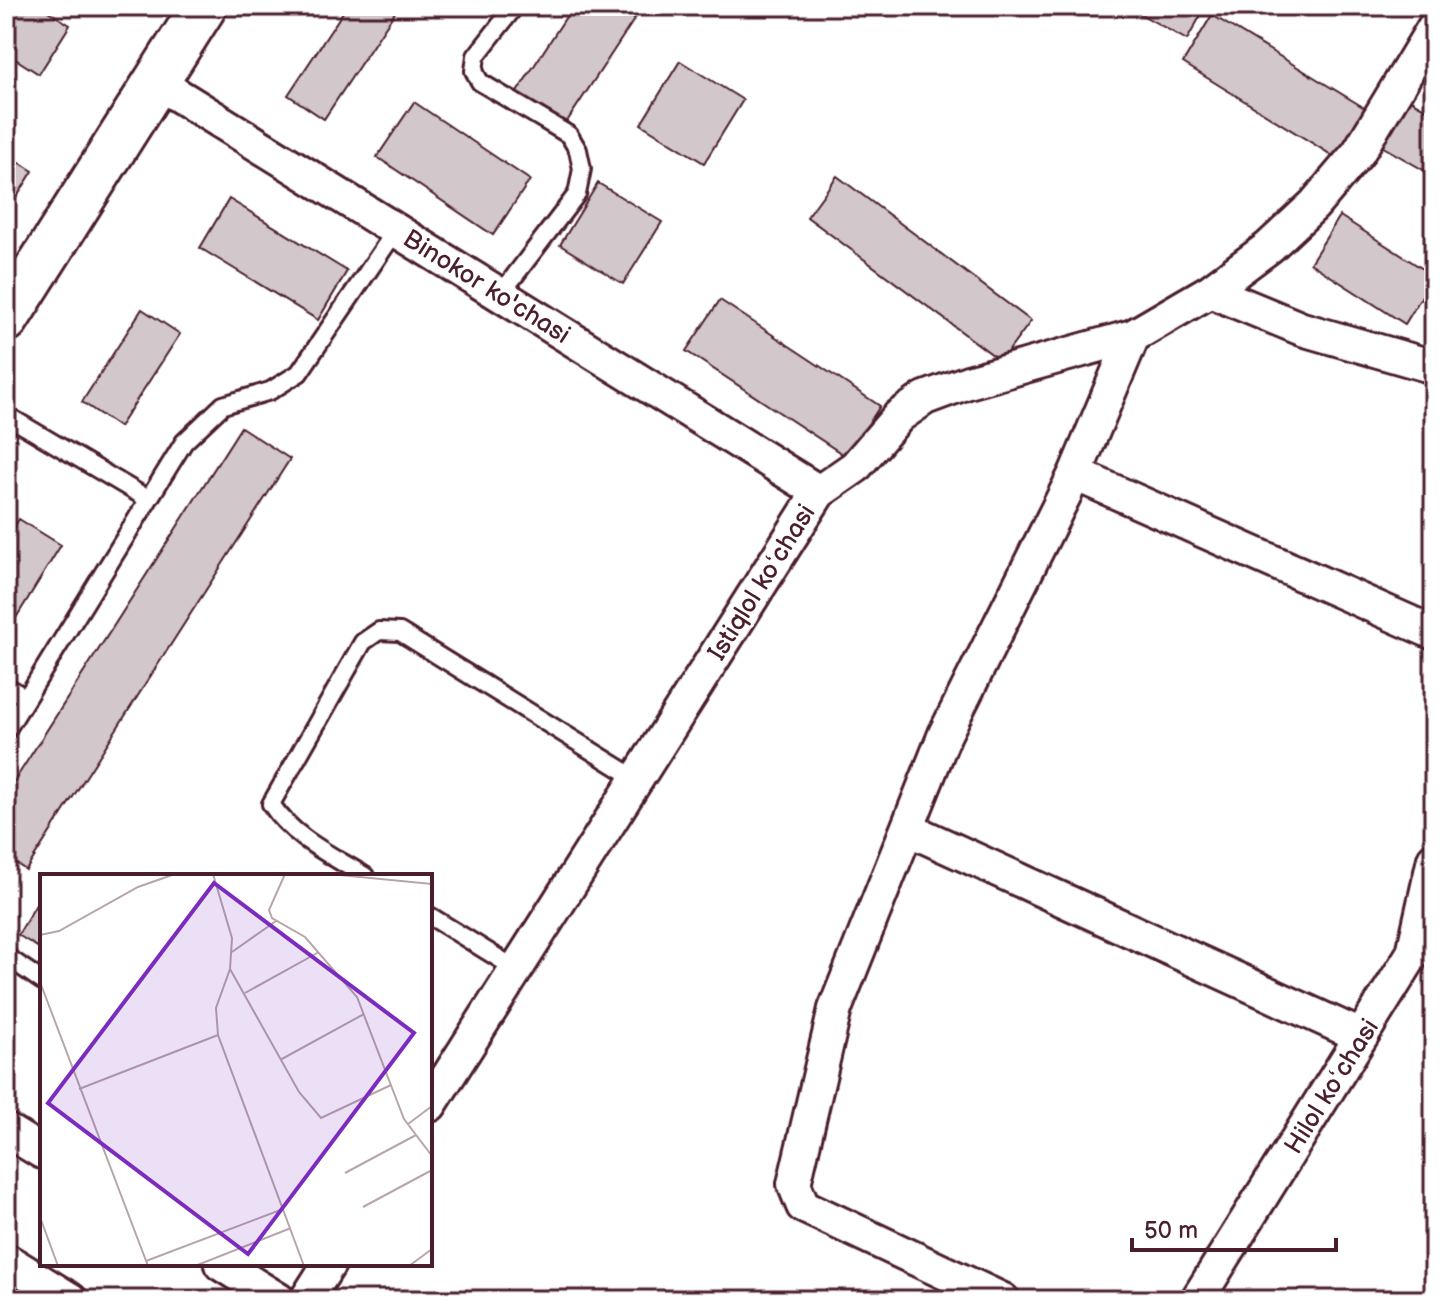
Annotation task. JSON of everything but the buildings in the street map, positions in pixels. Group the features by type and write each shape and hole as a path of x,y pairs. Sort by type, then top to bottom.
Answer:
{"main road":[{"path":"6,319 204,6"}],"street":[{"name":"Istiqlol koʻchasi","path":"432,1102 819,492 855,467 899,416 925,398 968,382 1133,336 1210,291 1269,247 1314,205 1358,153 1434,27"},
{"name":"Binokor ko'chasi","path":"155,81 819,492"},
{"path":"1210,291 1302,329 1434,367"},
{"path":"1003,1300 803,1206 794,1184 835,1009 945,734 1075,474 1133,336"},
{"path":"1075,474 1434,633"},
{"path":"908,829 1361,1036"},
{"name":"Hilol koʻchasi","path":"1197,1300 1413,953 1434,859"},
{"path":"6,1130 40,1151"},
{"path":"6,1260 71,1300"},
{"path":"224,1266 279,1300"},
{"path":"306,1300 328,1266"}],"lane":[{"path":"500,295 577,194 582,169 578,150 569,135 480,82 474,71 476,56 515,6"},
{"path":"6,731 184,442 223,405 270,391 299,373 396,230"},
{"path":"6,415 148,499"},
{"path":"362,874 303,838 282,821 271,804 363,642 379,631 400,632 637,779"},
{"path":"6,686 26,698"},
{"path":"432,917 516,969"},
{"path":"6,956 40,980"}]}
